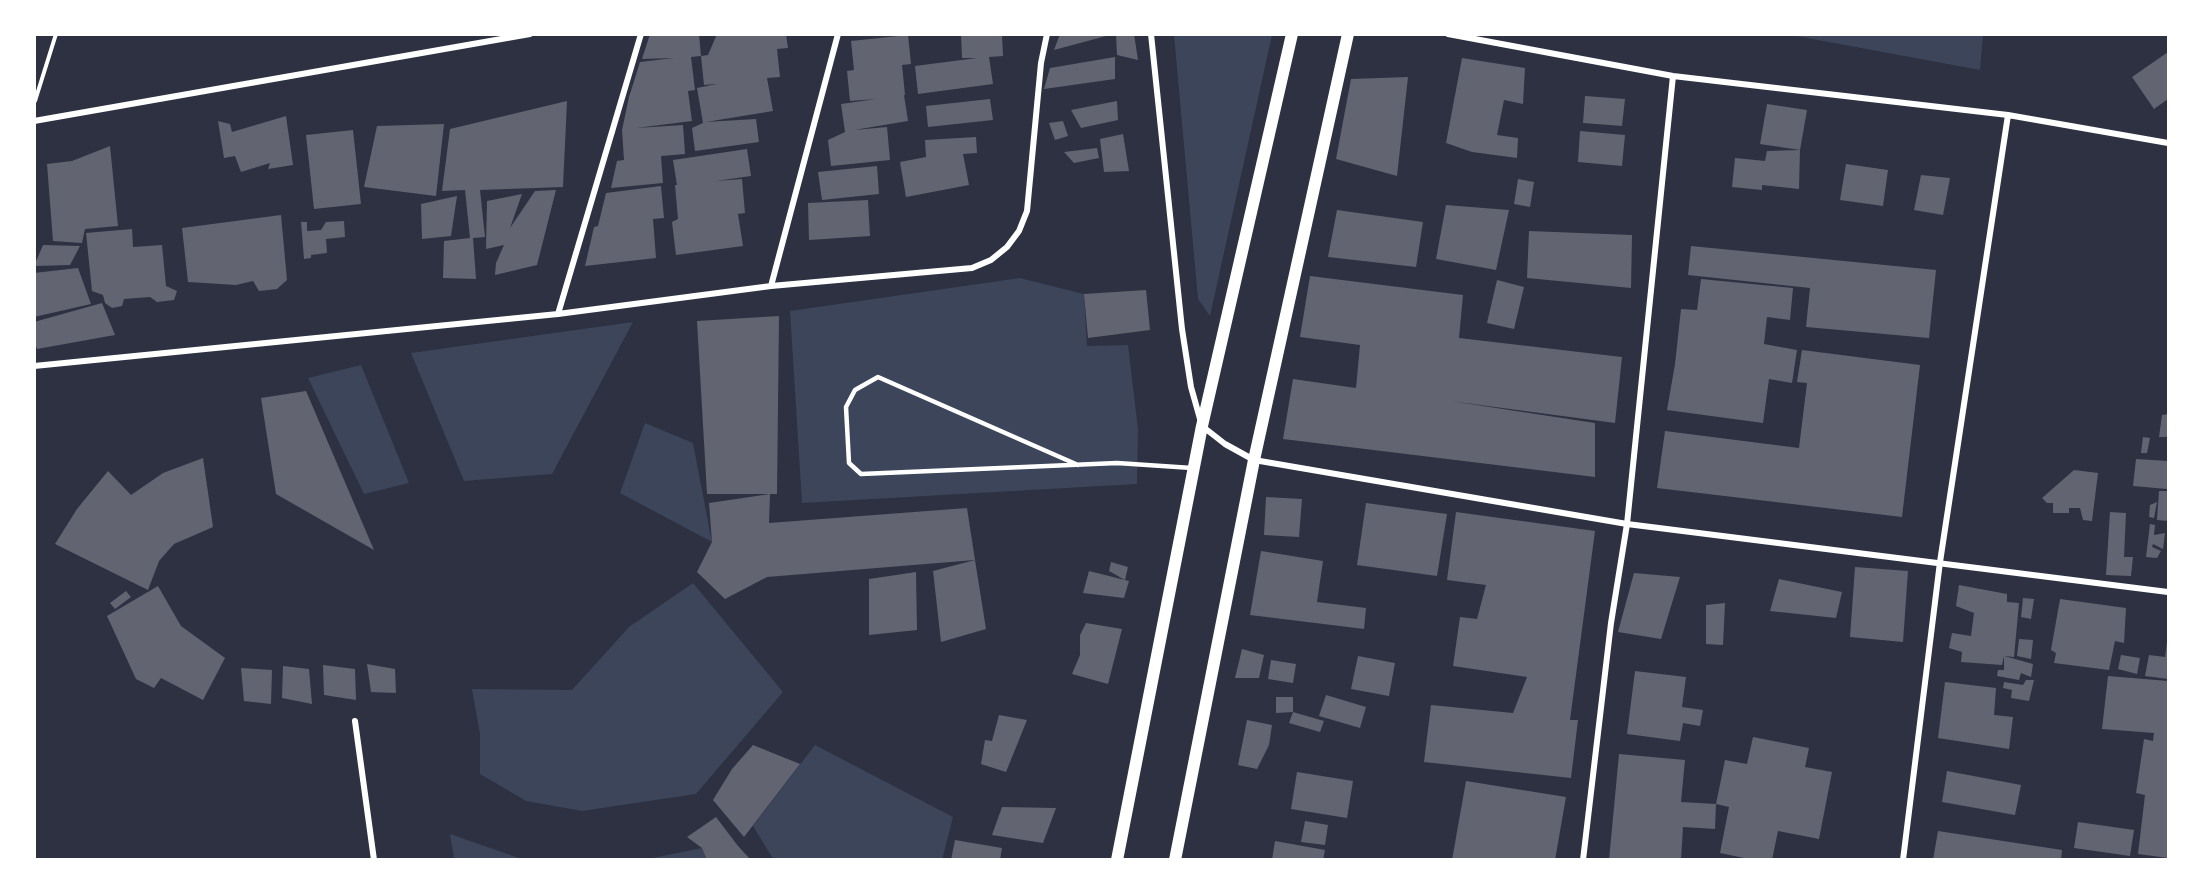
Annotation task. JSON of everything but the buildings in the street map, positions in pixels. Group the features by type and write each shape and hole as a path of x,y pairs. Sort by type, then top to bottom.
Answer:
{"main road":[{"path":"1117,860 1202,426 1292,34"},
{"path":"1175,860 1254,460 1348,34"}],"street":[{"path":"34,122 530,34"},
{"path":"558,314 641,34"},
{"path":"771,286 838,34"},
{"path":"34,366 558,314 771,286 972,268 991,260 1007,247 1019,231 1027,212 1041,63 1047,34"},
{"path":"1151,34 1182,328 1191,387 1202,426 1225,444 1254,460 1627,524 2169,592"},
{"path":"1448,34 1672,76 2008,115 2169,143"},
{"path":"1583,860 1611,623 1627,524 1672,76"},
{"path":"1903,860 1940,562 2008,115"},
{"path":"355,721 374,860"}],"lane":[{"path":"1078,465 878,376 855,390 846,406 849,463 861,474 1078,465 1117,463 1194,468"}],"path":[{"path":"34,101 56,34"}],"shaded area":[{"path":"1174,35 1272,35 1210,316 1198,299"},
{"path":"1791,35 1983,35 1980,70"},
{"path":"1020,278 1084,294 1087,346 1128,345 1138,429 1137,484 802,503 790,311"},
{"path":"633,322 552,474 464,481 411,353"},
{"path":"361,365 409,483 364,494 308,378"},
{"path":"645,423 693,443 712,542 620,493"},
{"path":"693,583 783,692 696,794 582,811 526,801 480,774 480,734 472,689 572,690 629,627"},
{"path":"815,745 953,817 942,860 773,859 753,826"},
{"path":"450,834 522,859 454,859"},
{"path":"702,848 707,859 642,860"}]}
